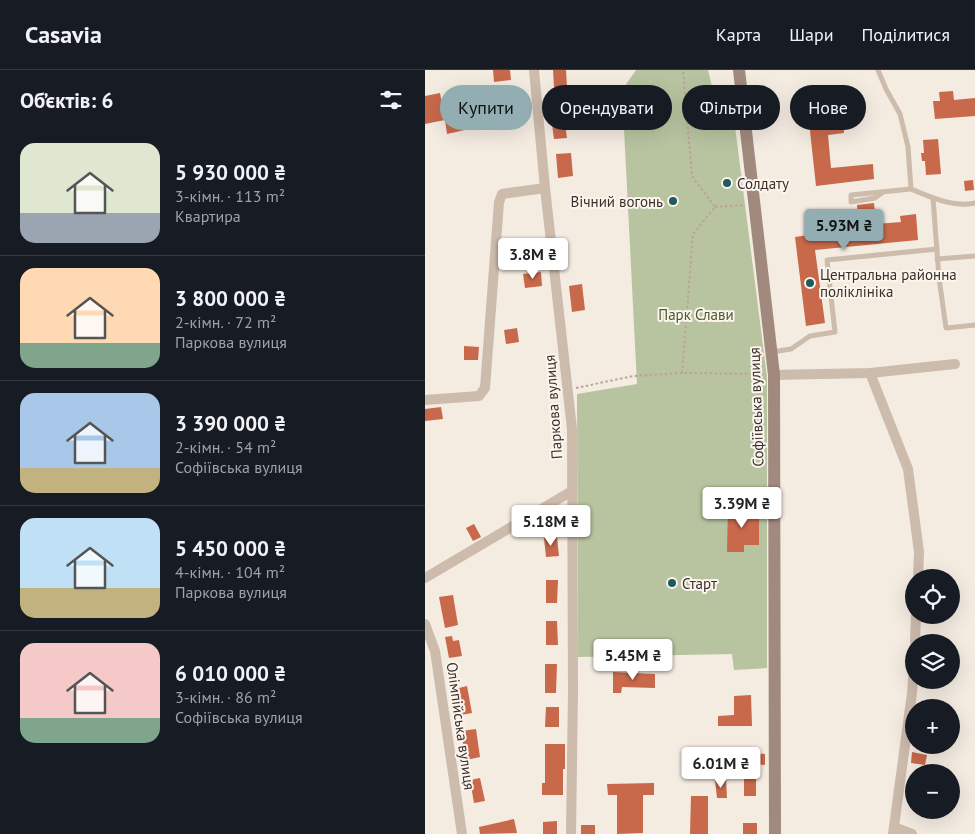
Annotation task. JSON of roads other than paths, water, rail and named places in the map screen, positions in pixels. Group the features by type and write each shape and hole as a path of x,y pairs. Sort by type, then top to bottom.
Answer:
{"street":[{"name":"Паркова вулиця","path":"535,70 545,188 572,429 573,690 571,834"},
{"name":"Софіївська вулиця","path":"739,70 775,374 775,834"},
{"path":"425,400 479,396 485,388 499,202 502,194 545,188"},
{"path":"775,374 870,373 955,364"},
{"path":"870,373 907,469 919,552 918,569"},
{"path":"425,578 572,491"},
{"name":"Олімпійська вулиця","path":"425,624 435,651 462,834"},
{"path":"912,689 894,831 912,834"}],"lane":[{"path":"877,70 900,114 908,147 911,189"},
{"path":"883,192 875,198 851,202 851,195 911,189 933,198 965,205 975,203"},
{"path":"933,198 937,259 946,328 975,326"},
{"path":"772,352 791,349 810,336 835,332 827,260 937,249"},
{"path":"937,259 975,256"}],"place":[{"name":"Солдату","path":"727,183"},
{"name":"Вічний вогонь","path":"673,201"},
{"name":"Центральна районна поліклініка","path":"810,283"},
{"name":"Старт","path":"672,583"}],"park label":[{"name":"Парк Слави","path":"696,314"}]}
